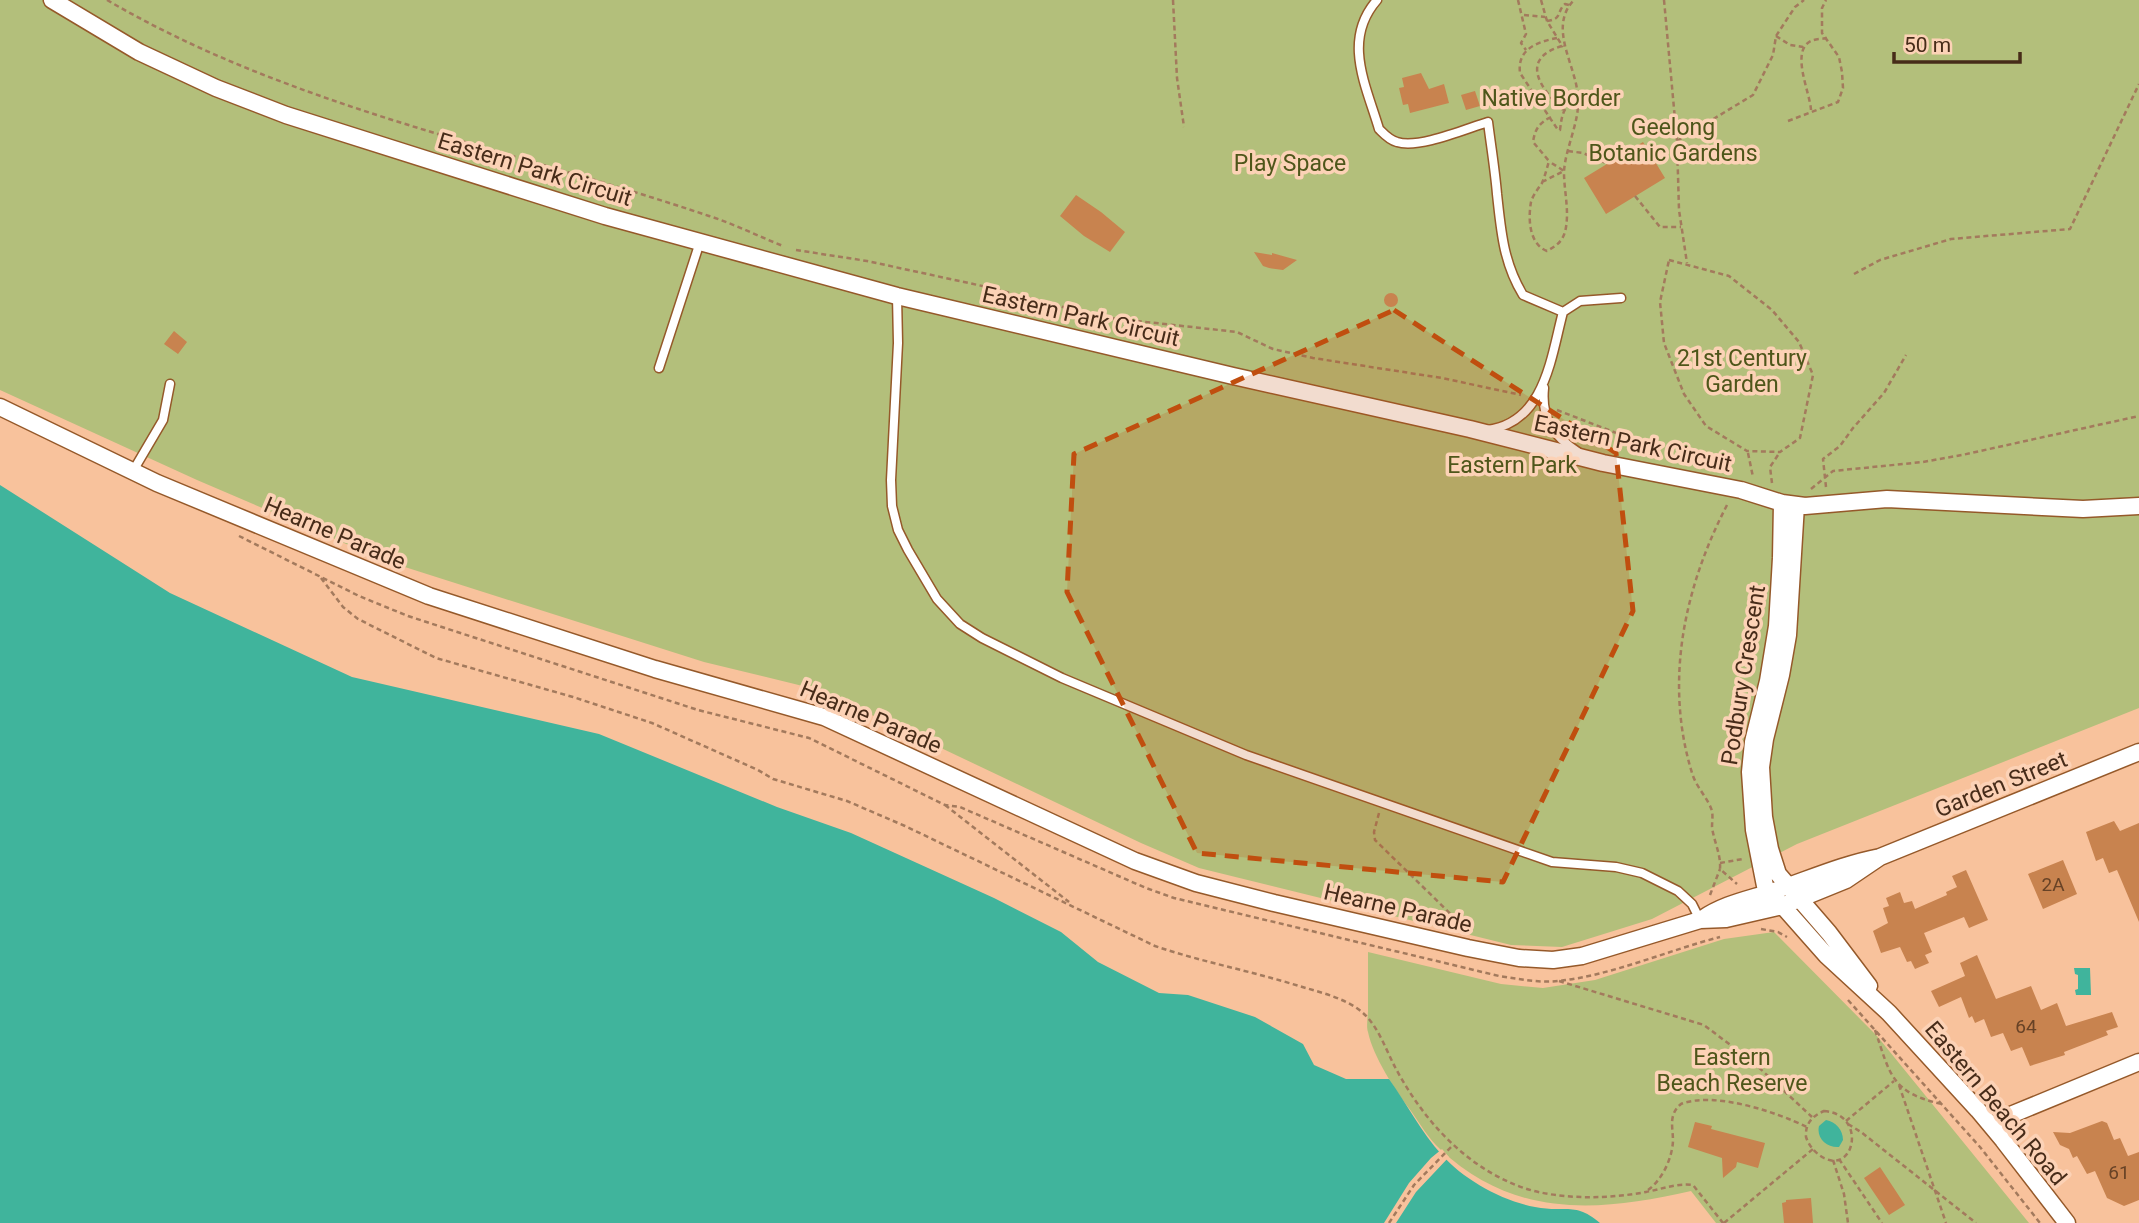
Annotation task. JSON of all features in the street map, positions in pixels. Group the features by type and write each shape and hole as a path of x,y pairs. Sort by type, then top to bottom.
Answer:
{"street":[{"name":"Eastern Park Circuit","path":"52,0 139,52 251,102 554,200 897,296 1470,429 1603,463 1794,500 1832,504 1871,499 2083,509 2139,506"},
{"name":"Hearne Parade","path":"0,407 133,471 402,586 453,605 655,669 824,717 1161,872 1274,903 1519,958 1564,959 1582,956 1747,907 1782,906"},
{"name":"Podbury Crescent","path":"1788,886 1777,871 1770,849 1762,806 1761,767 1788,635 1794,500"},
{"name":"Podbury Crescent","path":"1769,892 1764,882 1754,830 1750,772 1753,742 1768,681 1794,500"},
{"name":"Garden Street","path":"1769,892 1845,864 1880,857 2139,752"},
{"name":"Garden Street","path":"1782,906 1846,880 1880,857"},
{"name":"Eastern Beach Road","path":"1788,886 1829,933 1889,1013"},
{"name":"Hearne Parade","path":"1747,907 1769,892"},
{"name":"Eastern Beach Road","path":"1769,892 1826,955 1889,1013 1992,1126 2067,1223"},
{"path":"1992,1126 2013,1114 2139,1062"}],"lane":[{"path":"1377,0 1358,32 1357,50 1379,129 1397,143 1415,143 1488,122 1500,234 1506,259 1523,295 1563,312"},
{"path":"659,368 700,242"},
{"path":"897,296 898,343 892,506 898,530 908,550 937,599 955,620 982,638 1062,678 1219,745 1552,862 1616,867 1642,873 1678,891 1692,904 1700,920"},
{"path":"1603,463 1576,450 1554,433 1539,402 1563,312 1580,301 1622,298"},
{"path":"133,471 163,420 170,384"},
{"path":"1470,429 1493,429 1506,425 1539,402"}],"path":[{"path":"107,0 183,41 270,78 507,156 711,216 789,249 867,261 987,287 1101,317 1237,332 1273,349 1312,358 1472,383 1539,402 1624,436 1643,454"},
{"path":"1173,0 1177,78 1184,127"},
{"path":"1518,0 1526,34 1521,43 1526,50"},
{"path":"1541,0 1547,22 1564,48"},
{"path":"1549,161 1532,200 1530,219 1534,240 1541,249 1547,251 1558,244 1564,234 1567,217 1564,171 1578,98 1564,48 1563,22 1574,0"},
{"path":"1664,0 1679,210 1687,263"},
{"path":"1676,141 1753,95 1773,55 1776,36 1795,7 1804,0"},
{"path":"1788,121 1811,110 1838,102 1843,88 1839,57 1822,33 1822,8 1826,0"},
{"path":"1547,22 1559,17 1560,8 1565,4 1570,5"},
{"path":"1523,15 1545,17"},
{"path":"1776,36 1790,46 1803,47"},
{"path":"1557,38 1542,41 1526,50 1519,63 1520,72 1558,130 1563,110 1578,98"},
{"path":"1811,110 1800,57 1803,47 1811,40 1828,38"},
{"path":"1563,110 1540,84 1537,72 1540,59 1549,50 1564,48"},
{"path":"1854,274 1880,260 1951,239 2070,229 2139,84"},
{"path":"1551,117 1537,126 1534,142 1549,161 1564,171"},
{"path":"1568,151 1583,153 1608,163"},
{"path":"1542,182 1564,171"},
{"path":"1635,196 1660,227 1681,227"},
{"path":"1764,483 1773,486 1770,467 1780,452 1800,438 1813,375 1799,342 1772,310 1729,276 1669,260 1660,302 1664,343 1684,394 1706,426 1747,451 1780,452"},
{"path":"1832,504 1823,460 1840,446 1884,393 1906,355"},
{"path":"1794,500 1831,472 1917,463 1962,455 2139,416"},
{"path":"1747,451 1754,480 1735,475 1733,488 1691,595 1680,651 1680,719 1686,752 1697,787 1712,813 1720,869 1744,891 1751,929 1778,932 1793,942"},
{"path":"320,577 343,607 358,619 436,658 573,696 652,723 773,779 847,801 905,826 1155,946 1320,992 1360,1010 1371,1022 1406,1089 1431,1122 1453,1145 1510,1182 1538,1192 1572,1196 1645,1192 1682,1184 1693,1185 1724,1223 1812,1149"},
{"path":"1382,803 1374,832 1375,840 1469,933 1468,948"},
{"path":"945,805 1072,905"},
{"path":"1726,935 1600,974 1558,981 1704,1026 1753,1062 1812,1117"},
{"path":"1847,998 1980,1147 2040,1223"},
{"path":"1874,1027 1884,1062 1895,1081 1919,1096 1942,1104"},
{"path":"1847,1123 1895,1081"},
{"path":"1899,1085 1946,1223"},
{"path":"1645,1192 1656,1183 1667,1165 1672,1142 1672,1117 1677,1107 1686,1102 1699,1100 1732,1104 1775,1113 1807,1127"},
{"path":"1847,1123 1852,1134 1852,1143 1849,1151 1839,1159 1826,1159 1812,1149 1806,1137 1807,1127 1812,1117 1828,1111 1847,1123 1861,1132 1976,1223"},
{"path":"1389,1223 1414,1185 1453,1145"},
{"path":"1839,1159 1882,1223"},
{"path":"1833,1160 1844,1194 1848,1223"}],"highlighted area":[{"path":"1394,310 1616,453 1633,611 1503,882 1197,853 1067,592 1074,454"}],"green space":[{"name":"Eastern Park","path":"0,0 2139,0 2139,708 1797,844 1652,919 1562,947 1511,945 1199,868 819,690 704,662 386,561 197,480 0,390"},
{"name":"Eastern Beach Reserve","path":"1774,932 1877,1036 2029,1223 1716,1223 1691,1191 1623,1203 1591,1205 1528,1199 1498,1188 1468,1172 1436,1145 1386,1073 1368,1032 1368,952 1501,984 1543,988 1595,980 1724,939"}],"water":[{"path":"0,485 170,593 352,677 599,734 777,807 851,833 994,898 1061,932 1098,962 1159,993 1188,995 1255,1017 1303,1044 1314,1065 1346,1079 1389,1079 1434,1146 1451,1164 1484,1188 1522,1204 1583,1212 1600,1223 0,1223"},
{"path":"2074,968 2090,968 2091,995 2076,995 2078,975 2075,974"},
{"path":"1826,1120 1836,1125 1843,1136 1839,1147 1830,1146 1819,1134 1819,1126"}],"pier":[{"path":"1442,1149 1449,1157 1416,1192 1396,1223 1384,1223 1409,1183"}],"building":[{"path":"1421,73 1429,89 1444,84 1449,103 1410,113 1408,104 1403,105 1399,88 1404,87 1402,78"},
{"path":"1475,91 1480,106 1466,110 1461,95"},
{"path":"1643,142 1665,178 1606,214 1584,178"},
{"path":"1076,195 1125,232 1110,252 1084,236 1060,216"},
{"path":"1254,252 1272,253 1297,260 1283,270 1269,268 1263,266"},
{"path":"1388,293 1394,293 1398,300 1394,307 1388,307 1384,303 1384,297"},
{"path":"174,331 187,342 178,354 164,344"},
{"path":"2114,821 2120,831 2139,823 2139,922 2117,870 2109,873 2103,858 2096,861 2086,832"},
{"path":"2063,860 2077,894 2043,909 2028,874"},
{"path":"1966,870 1988,920 1969,928 1964,917 1924,933 1932,952 1925,955 1929,963 1915,969 1911,961 1907,962 1900,947 1881,953 1873,931 1888,923 1883,908 1889,906 1886,898 1900,892 1904,903 1912,901 1915,909 1947,895 1946,892 1957,887 1952,876"},
{"path":"1977,955 1996,999 2031,986 2041,1010 2057,1003 2066,1026 2112,1012 2118,1027 2106,1031 2108,1035 2064,1052 2065,1055 2030,1066 2022,1047 2011,1051 2003,1033 1991,1037 1984,1019 1975,1023 1972,1016 1969,1018 1961,997 1939,1007 1931,991 1965,976 1960,963"},
{"path":"2102,1121 2107,1123 2114,1140 2120,1138 2128,1156 2139,1152 2139,1200 2124,1206 2107,1198 2095,1171 2087,1174 2077,1156 2073,1158 2069,1149 2060,1145 2053,1132 2070,1133"},
{"path":"1695,1122 1712,1126 1711,1129 1765,1143 1758,1168 1737,1162 1736,1167 1723,1178 1722,1158 1688,1147"},
{"path":"1880,1167 1905,1205 1889,1215 1864,1178"},
{"path":"1811,1198 1813,1223 1784,1223 1782,1203 1786,1200"}],"park label":[{"name":"Native Border","path":"1551,98"},
{"name":"Geelong Botanic Gardens","path":"1673,140"},
{"name":"Play Space","path":"1290,163"},
{"name":"21st Century Garden","path":"1742,371"}]}
